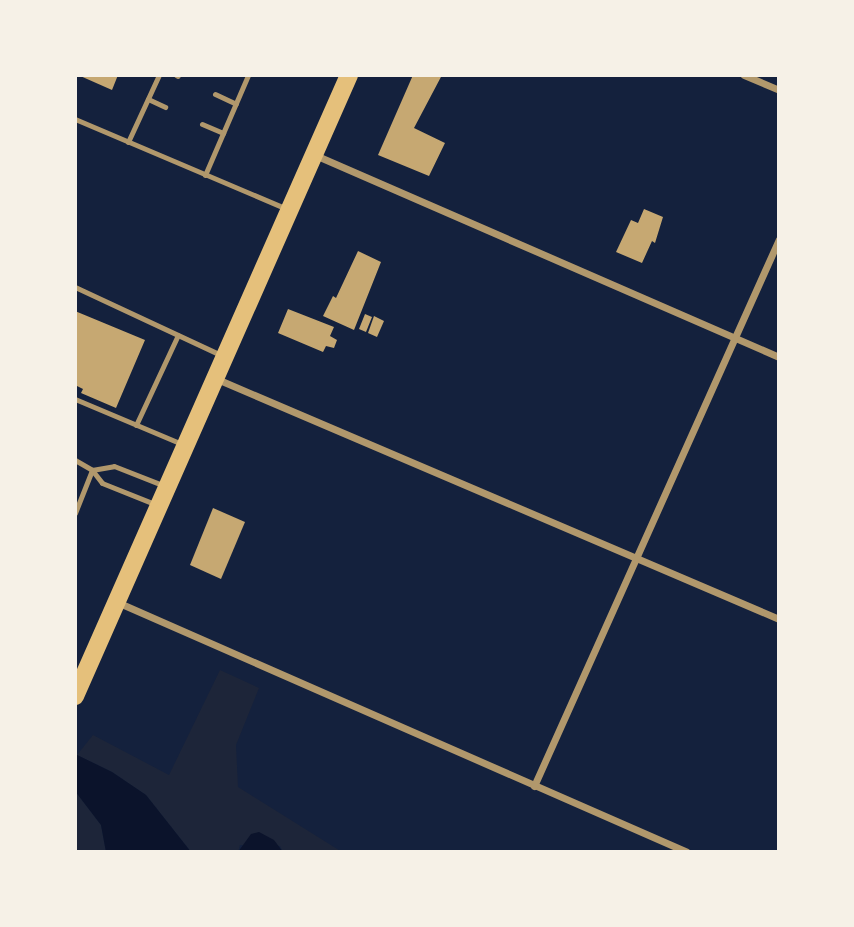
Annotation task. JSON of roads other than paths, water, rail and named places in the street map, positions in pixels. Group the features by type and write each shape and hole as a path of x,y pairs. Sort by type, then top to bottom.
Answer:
{"main road":[{"path":"75,696 349,75"}],"street":[{"path":"744,75 779,90"},
{"path":"314,155 779,357"},
{"path":"534,786 779,239"},
{"path":"216,379 779,619"},
{"path":"117,602 687,852"}],"lane":[{"path":"128,142 159,75"},
{"path":"205,175 248,75"},
{"path":"215,94 236,104"},
{"path":"148,99 165,107"},
{"path":"75,119 290,211"},
{"path":"202,124 223,133"},
{"path":"75,287 226,357"},
{"path":"136,425 178,335"},
{"path":"75,399 186,446"},
{"path":"75,460 92,470 102,484 159,507"},
{"path":"92,470 114,466 168,487"},
{"path":"75,513 92,470"}]}
